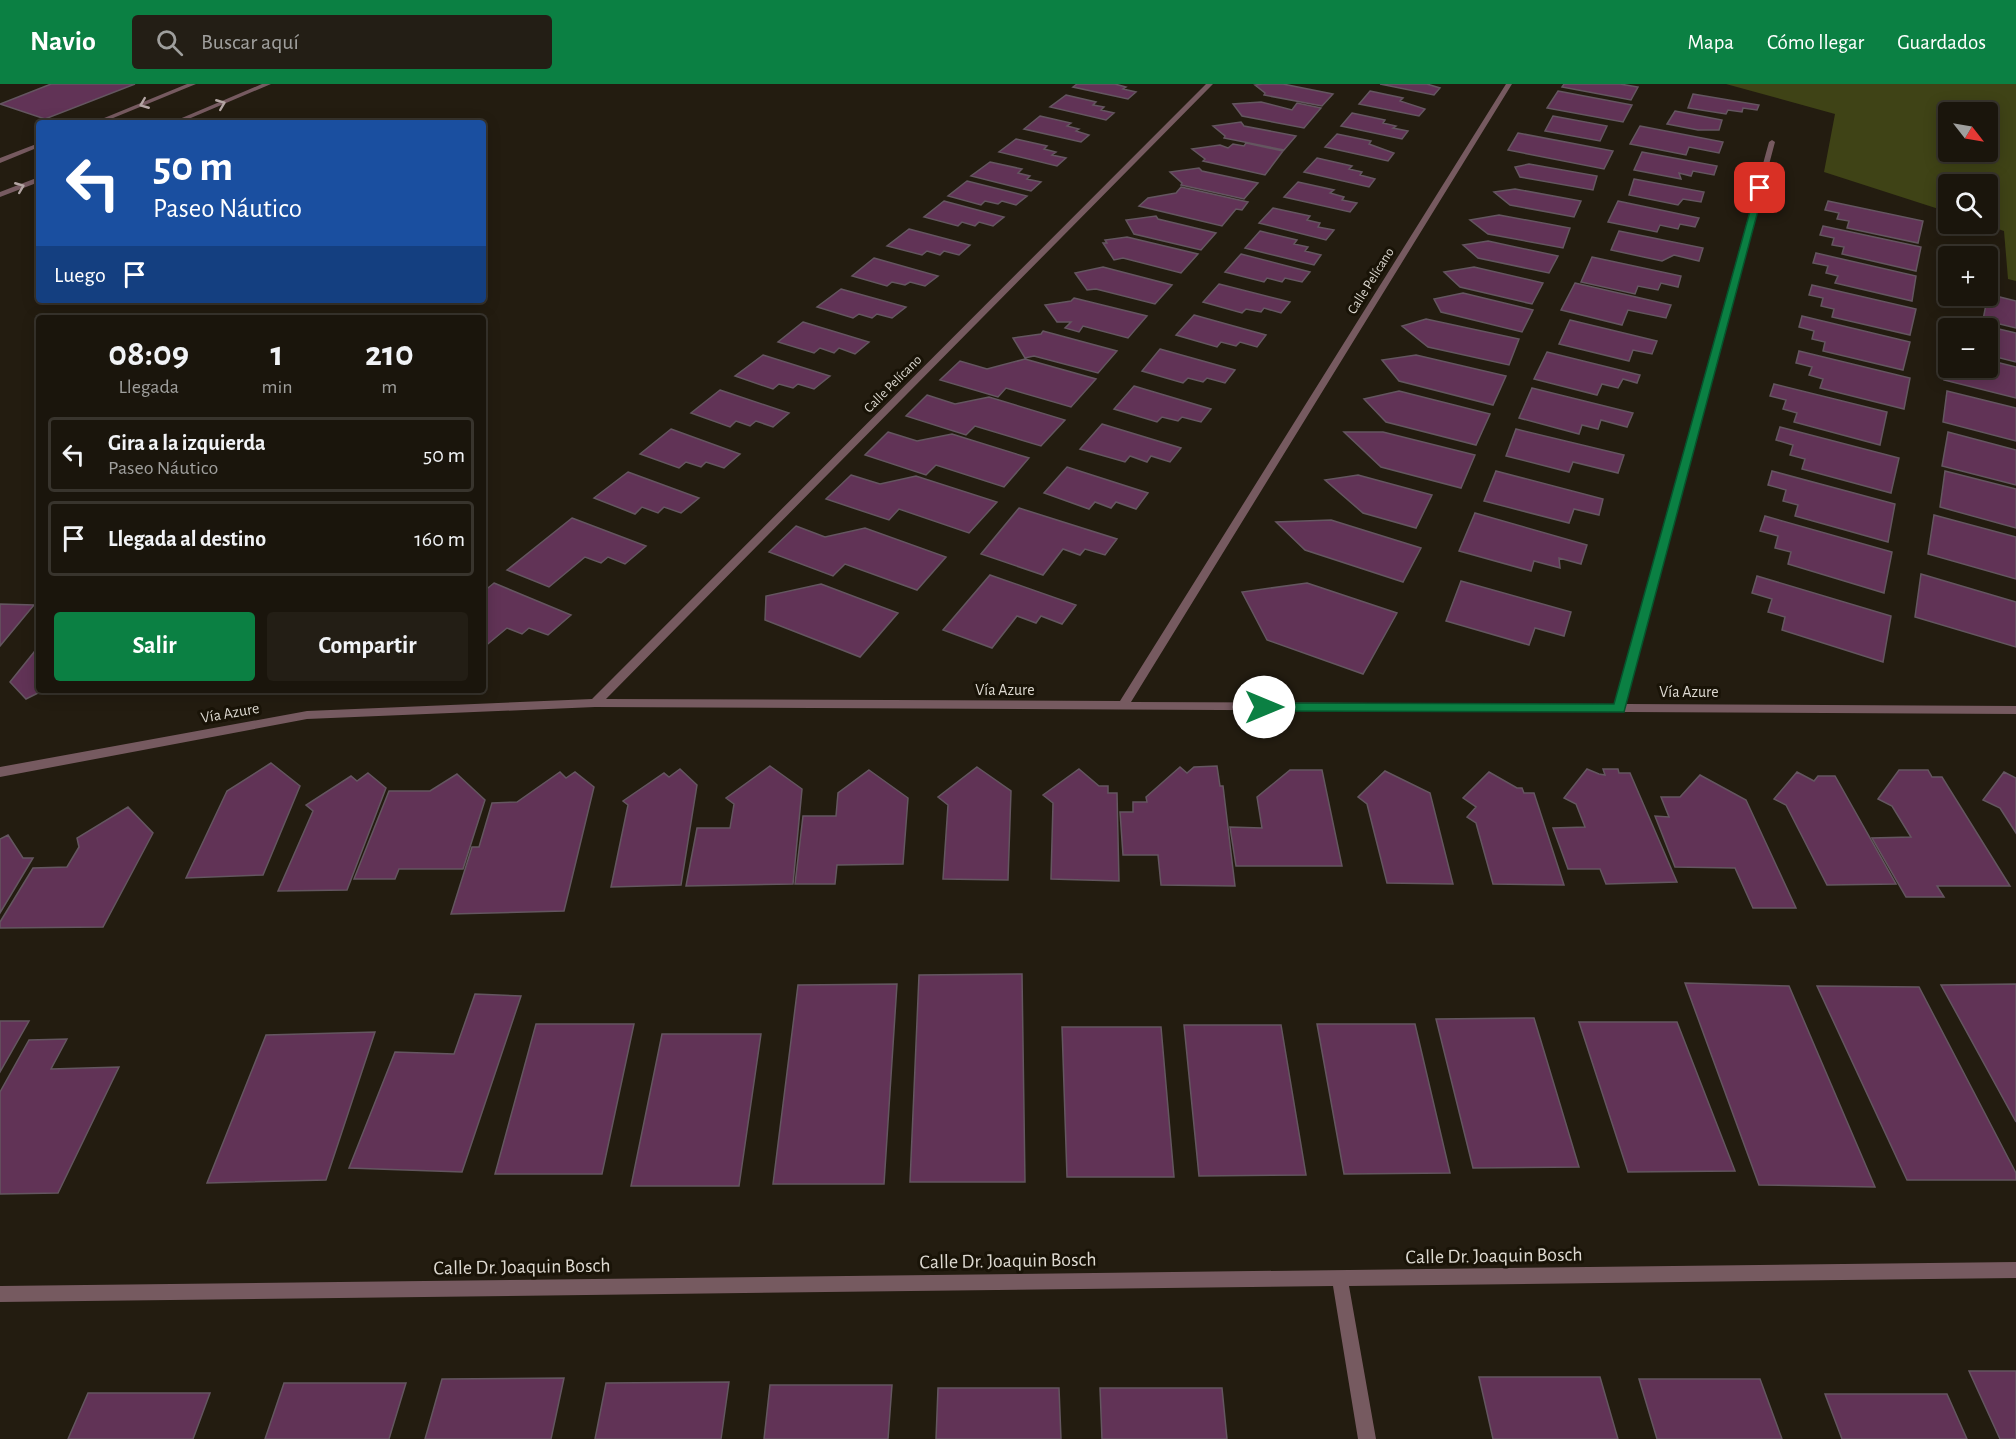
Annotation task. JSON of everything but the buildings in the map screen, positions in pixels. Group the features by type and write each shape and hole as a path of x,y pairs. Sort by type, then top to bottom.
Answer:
{"street":[{"path":"103,120 193,84"},
{"path":"180,120 268,84"},
{"name":"Calle Pelícano","path":"594,703 1210,84"},
{"name":"Calle Pelícano","path":"1122,707 1509,84"},
{"path":"1619,708 1772,142"},
{"path":"0,161 36,146"},
{"path":"0,195 36,180"},
{"name":"Vía Azure","path":"0,772 308,715 594,703 2016,710"},
{"name":"Calle Dr. Joaquin Bosch","path":"0,1294 2016,1270"},
{"path":"1340,1279 1367,1439"}],"green space":[{"path":"1726,84 2016,84 2016,281 2008,279 2004,231 1998,229 1998,174 1938,174 1938,209 1824,172 1835,114"}],"route":[{"path":"1264,707 1619,708 1760,188"}]}
